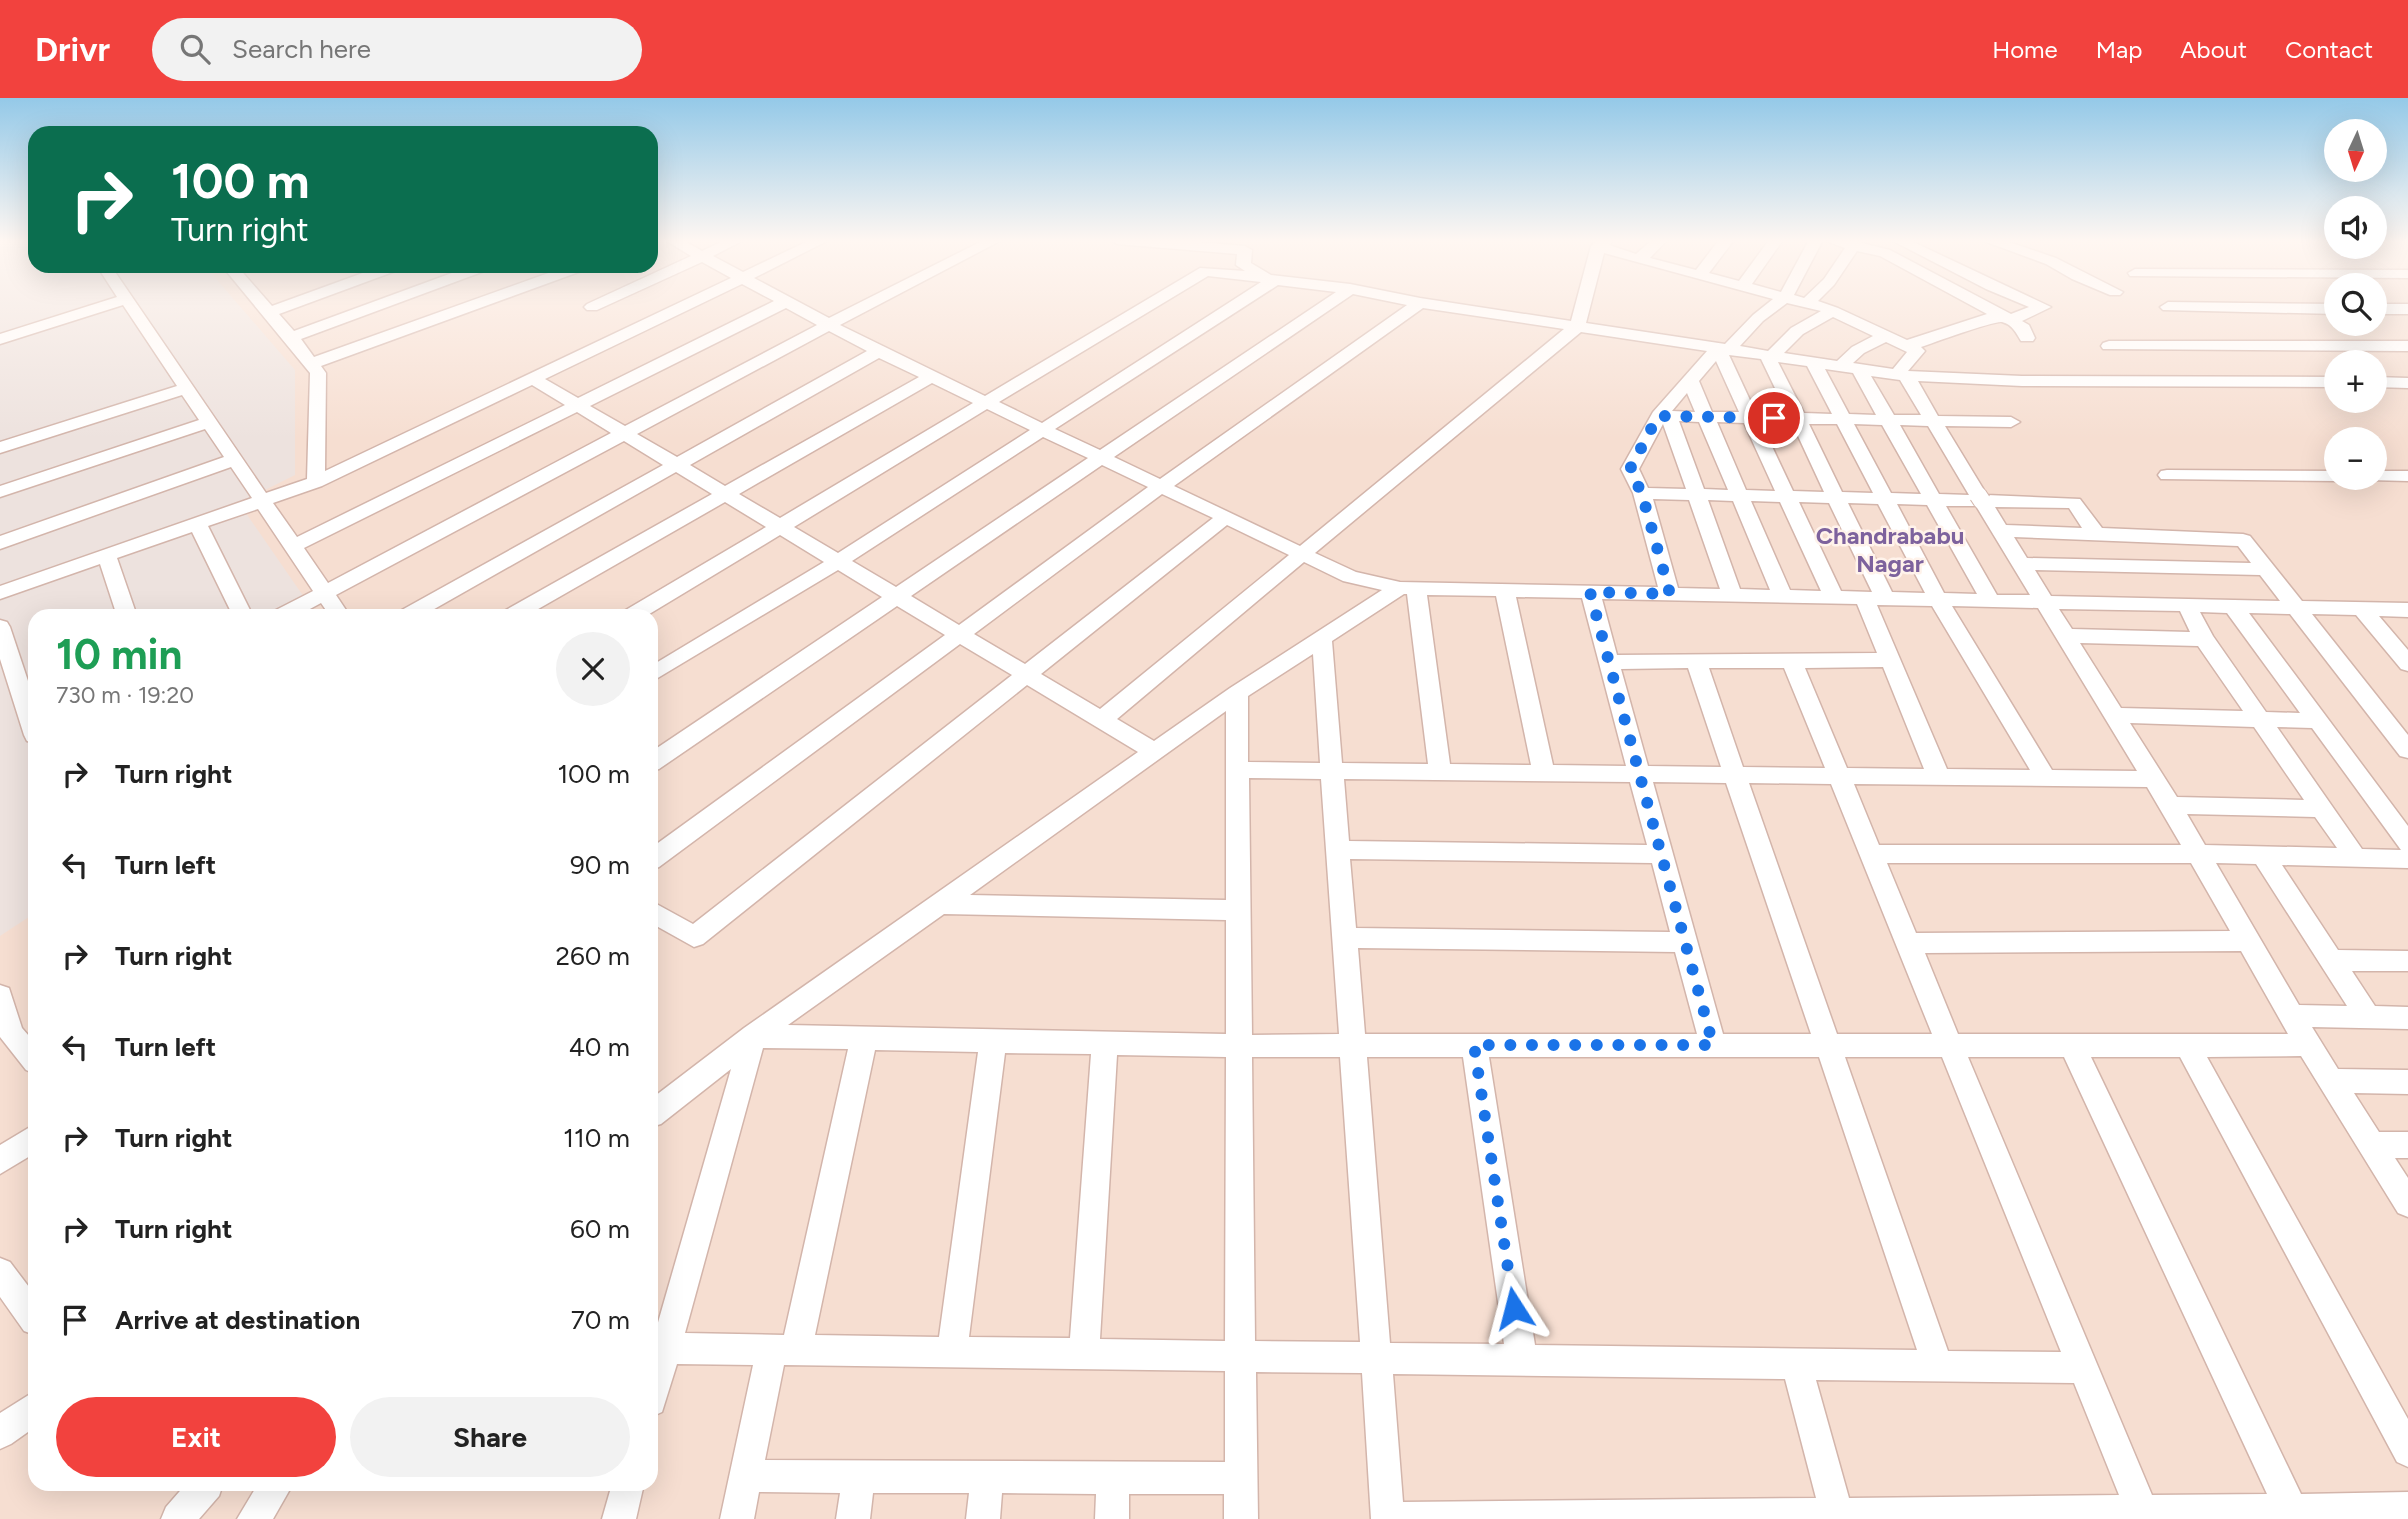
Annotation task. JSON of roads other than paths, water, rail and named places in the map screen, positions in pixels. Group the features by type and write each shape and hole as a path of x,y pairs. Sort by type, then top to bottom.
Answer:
{"street":[{"path":"0,339 104,306"},
{"path":"132,306 335,609"},
{"path":"265,306 317,373 316,482"},
{"path":"270,312 286,306"},
{"path":"290,337 374,306"},
{"path":"311,363 469,306"},
{"path":"0,593 316,482 681,306"},
{"path":"294,546 776,306"},
{"path":"793,306 879,351 1350,577 1408,589 2408,610"},
{"path":"294,609 865,306"},
{"path":"642,609 1145,306"},
{"path":"658,671 837,562 1234,306"},
{"path":"658,757 1325,306"},
{"path":"658,856 1162,486 1415,306"},
{"path":"1442,306 1901,375 2022,381 2324,382"},
{"path":"1101,720 1577,327 1583,306"},
{"path":"1670,594 1642,494 1630,469 1690,380 1773,306"},
{"path":"1820,306 1917,351 1901,375"},
{"path":"1984,306 2023,328 2027,338"},
{"path":"1906,346 1975,325 1988,318 2006,318 2041,306"},
{"path":"2168,307 2324,309"},
{"path":"2387,309 2408,309"},
{"path":"1769,356 1797,331 1833,311"},
{"path":"1850,367 1858,350 1885,336"},
{"path":"2109,346 2408,346"},
{"path":"1723,349 1751,417 1834,598"},
{"path":"419,609 879,351"},
{"path":"1769,356 1885,599"},
{"path":"1813,362 1938,600 2046,778"},
{"path":"1850,367 1888,419 1991,601"},
{"path":"1901,375 1933,420 2019,564 2171,805 2308,1045 2408,1203"},
{"path":"523,609 932,376"},
{"path":"532,378 1154,751"},
{"path":"1690,380 1783,597"},
{"path":"2387,383 2408,383"},
{"path":"0,448 187,388"},
{"path":"1664,416 2011,422"},
{"path":"1664,416 1697,495 1732,595"},
{"path":"0,492 210,422"},
{"path":"0,543 236,459"},
{"path":"2167,475 2324,476"},
{"path":"2387,476 2408,476"},
{"path":"1642,494 2074,503 2096,534"},
{"path":"658,915 694,937 1226,517"},
{"path":"198,525 240,609"},
{"path":"2000,531 2243,540 2408,750"},
{"path":"107,556 125,609"},
{"path":"2019,564 2266,569"},
{"path":"658,1110 753,1036 1237,692 1408,589"},
{"path":"1408,589 1440,772"},
{"path":"1505,591 1544,774"},
{"path":"1590,592 1713,1045"},
{"path":"1864,598 1939,777"},
{"path":"2186,605 2204,639 2356,858"},
{"path":"2233,606 2408,843"},
{"path":"2362,609 2408,664"},
{"path":"0,627 28,713"},
{"path":"2064,636 2204,639"},
{"path":"1322,639 1388,1518 2294,1515 2408,1509"},
{"path":"1608,662 1890,660"},
{"path":"1792,661 2143,1515"},
{"path":"1696,662 1938,1366"},
{"path":"1237,692 1241,1519"},
{"path":"2113,715 2317,721"},
{"path":"2384,719 2408,719"},
{"path":"1237,769 2153,779"},
{"path":"2171,805 2324,809"},
{"path":"1338,850 1661,854"},
{"path":"1872,854 2200,854 2408,859"},
{"path":"2263,856 2368,1017"},
{"path":"940,904 1238,910"},
{"path":"1344,938 1685,942"},
{"path":"1908,943 2250,941"},
{"path":"2331,960 2408,961"},
{"path":"0,996 11,1033 28,1054"},
{"path":"2293,1016 2408,1018"},
{"path":"753,1036 1239,1045 2308,1045"},
{"path":"753,1036 658,1348 2083,1368"},
{"path":"737,1519 746,1476 784,1350 864,1038"},
{"path":"952,1352 993,1041"},
{"path":"1084,1354 1105,1043"},
{"path":"1474,1045 1522,1360"},
{"path":"2073,1045 2294,1515"},
{"path":"2187,1045 2408,1451"},
{"path":"2331,1081 2408,1082"},
{"path":"0,1161 28,1142"},
{"path":"2371,1145 2408,1145"},
{"path":"3,1281 28,1311"},
{"path":"1796,1364 1837,1516"},
{"path":"0,1433 28,1412"},
{"path":"746,1476 1241,1478"},
{"path":"853,1519 859,1476"},
{"path":"983,1519 987,1477"},
{"path":"1112,1519 1113,1477"},
{"path":"178,1519 201,1491"},
{"path":"254,1519 272,1491"},
{"path":"619,1519 626,1491"}],"district":[{"name":"Chandrababu Nagar","path":"1890,550"}]}
